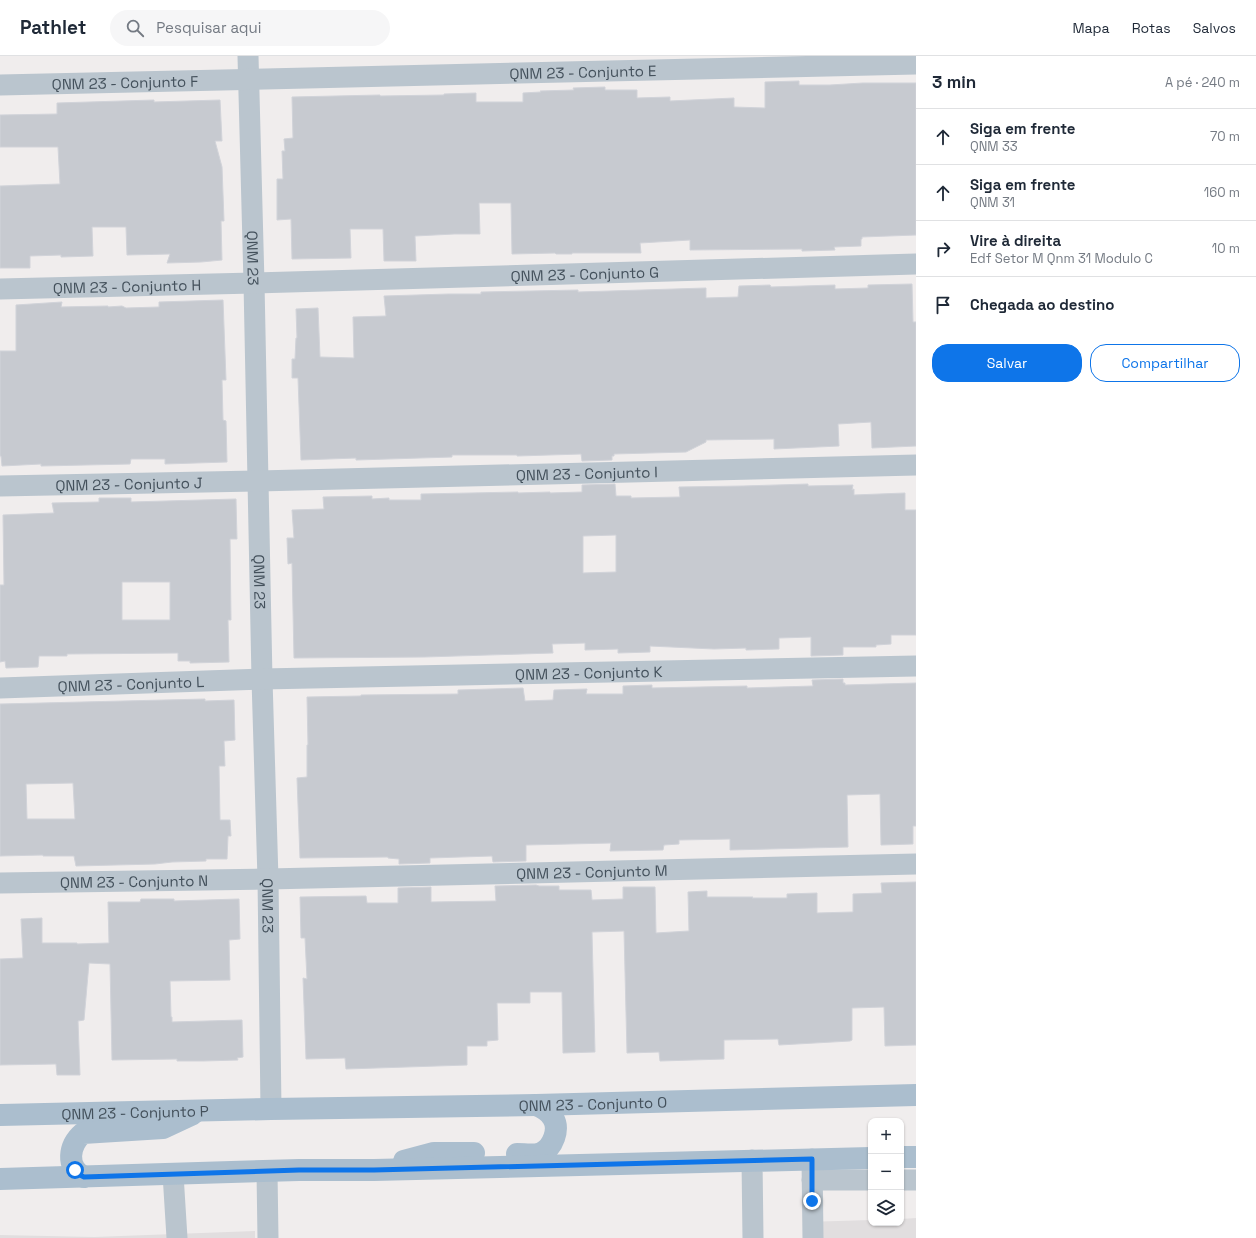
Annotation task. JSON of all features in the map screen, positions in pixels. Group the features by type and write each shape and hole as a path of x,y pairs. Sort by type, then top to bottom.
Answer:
{"main road":[{"name":"QNM 23 - Conjunto O","path":"271,1109 536,1105 916,1095"},
{"path":"374,1170 434,1153 536,1155 543,1152 550,1146 553,1142 555,1134 554,1119 547,1110 536,1105"},
{"name":"QNM 23 - Conjunto P","path":"0,1115 271,1109"},
{"path":"84,1177 78,1174 75,1170 71,1156 74,1143 83,1133 163,1128 199,1110"},
{"path":"904,1157 916,1157"},
{"path":"0,1179 299,1170 374,1170 868,1158"}],"street":[{"name":"QNM 23","path":"248,56 268,879 271,1109"},
{"name":"QNM 23 - Conjunto E","path":"249,80 916,64"},
{"name":"QNM 23 - Conjunto F","path":"0,85 249,80"},
{"name":"QNM 23 - Conjunto G","path":"254,283 916,264"},
{"name":"QNM 23 - Conjunto H","path":"0,289 254,283"},
{"name":"QNM 23 - Conjunto I","path":"258,481 916,465"},
{"name":"QNM 23 - Conjunto J","path":"0,486 258,481"},
{"name":"QNM 23 - Conjunto K","path":"262,679 916,666"},
{"name":"QNM 23 - Conjunto L","path":"0,688 262,679"},
{"name":"QNM 23 - Conjunto M","path":"268,879 916,864"},
{"name":"QNM 23 - Conjunto N","path":"0,883 268,879"},
{"path":"812,1159 813,1238"},
{"path":"752,1160 753,1238"},
{"path":"267,1172 268,1238"},
{"path":"173,1174 177,1238"},
{"path":"812,1180 868,1180"},
{"path":"904,1180 916,1180"}],"shaded area":[{"path":"916,1218 916,1238 805,1238 805,1222 868,1220 868,1226 904,1226 904,1219"},
{"path":"255,1231 255,1238 0,1238 0,1235 94,1237"}],"building":[{"path":"799,81 799,85 916,83 916,235 862,237 861,246 834,247 835,250 690,250 690,240 640,243 641,253 512,254 511,203 479,203 480,234 415,236 416,261 384,261 383,229 350,229 351,258 292,259 291,219 277,220 277,179 283,179 282,151 285,151 284,139 293,138 292,97 444,95 476,93 476,102 523,102 523,93 574,90 573,88 605,87 605,90 637,90 637,98 670,97 670,101 734,98 734,107 765,108 765,82"},
{"path":"154,100 154,102 220,100 222,141 215,141 222,167 224,221 221,221 222,260 167,263 170,254 127,255 126,227 92,227 93,256 30,256 30,268 0,268 0,186 60,184 58,147 0,147 0,115 57,114 57,103"},
{"path":"912,284 913,322 916,322 916,446 872,448 871,422 838,424 839,446 774,449 774,439 706,440 706,442 686,452 614,454 614,456 612,456 612,460 582,461 581,454 517,456 452,455 452,457 301,460 298,378 292,378 292,359 295,359 297,338 296,309 318,308 320,357 354,358 353,317 386,316 384,296 481,294 481,292 578,290 578,292 706,288 706,298 738,297 739,286 770,285 771,287 835,285 835,289 868,288 868,285"},
{"path":"223,300 226,380 222,380 223,420 226,421 227,462 165,464 165,459 131,459 130,464 41,466 41,464 2,466 0,456 0,351 16,351 16,305 62,302 61,307 122,306 126,308 159,307 159,302"},
{"path":"615,484 616,496 631,496 631,498 680,497 679,487 808,484 808,486 853,485 852,490 854,489 854,495 905,493 905,510 916,510 916,635 891,635 891,644 876,645 876,647 843,647 843,655 811,656 811,637 779,638 779,649 746,650 746,648 714,649 650,646 650,652 618,653 618,649 585,650 585,643 552,644 553,653 425,657 294,658 292,563 288,564 287,538 294,538 292,510 324,509 323,497 372,496 372,499 389,498 389,500 421,500 421,494 582,492 582,485","holes":["616,535 616,572 583,573 583,536"]},
{"path":"99,498 131,498 131,502 236,499 237,539 230,539 231,620 228,620 229,662 190,663 190,661 178,661 178,653 67,654 67,656 39,656 38,667 6,668 5,661 0,662 0,585 4,585 3,515 54,513 52,503 99,502","holes":["122,582 170,582 170,620 122,620"]},
{"path":"843,679 843,683 845,683 845,685 916,683 916,826 913,826 913,844 881,845 880,794 847,795 848,847 730,850 730,839 679,840 679,844 664,845 663,850 610,851 611,843 526,845 526,861 493,862 492,856 430,858 430,863 399,864 399,859 388,857 300,858 297,778 307,777 307,697 458,694 458,690 523,688 525,701 553,700 554,690 587,689 586,694 623,694 623,686 652,685 652,688 747,686 747,688 813,686 812,680"},
{"path":"205,699 205,701 234,700 235,740 224,741 225,766 219,766 220,820 230,820 231,836 228,836 227,859 206,859 206,861 155,864 76,866 74,856 0,856 0,704","holes":["73,783 75,819 27,819 26,784"]},
{"path":"916,882 916,1045 885,1046 884,1007 852,1008 852,1040 850,1041 779,1045 778,1039 724,1040 724,1059 660,1061 659,1052 627,1053 624,931 592,932 595,1052 563,1053 562,992 530,992 530,1003 497,1003 498,1040 487,1041 487,1046 467,1046 467,1065 346,1069 345,1058 306,1059 303,978 307,979 305,938 301,938 300,897 366,896 367,903 398,903 398,888 431,887 431,902 496,901 495,886 536,885 559,886 559,890 591,890 592,900 623,899 623,887 655,887 656,933 689,931 688,892 707,891 707,897 753,897 752,898 787,898 787,894 817,893 817,913 853,912 853,894 882,893 881,883"},
{"path":"141,899 174,899 174,901 239,899 240,939 229,940 230,980 170,981 172,1022 242,1020 243,1057 237,1058 238,1060 203,1061 177,1061 177,1059 112,1060 110,964 89,963 84,1020 78,1021 80,1075 57,1075 56,1064 0,1065 0,959 23,958 21,919 42,918 42,943 109,943 108,902 140,902"}],"route":[{"path":"75,1170 78,1174 84,1177 299,1170 374,1170 812,1159 812,1201"}]}
